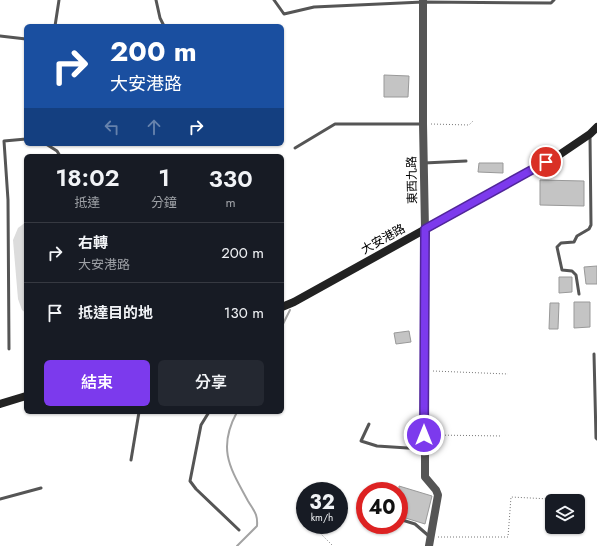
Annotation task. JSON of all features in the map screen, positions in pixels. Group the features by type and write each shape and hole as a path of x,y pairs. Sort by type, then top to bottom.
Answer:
{"main road":[{"name":"大安港路","path":"284,306 559,155 590,134 597,127"},
{"path":"0,404 24,397"}],"street":[{"name":"東西九路","path":"423,1 425,229 424,477 436,490 438,495 429,546"}],"lane":[{"path":"55,24 59,0"},
{"path":"156,0 163,24"},
{"path":"274,0 284,14 314,7 423,1 551,3 554,0"},
{"path":"0,36 24,39"},
{"path":"295,148 335,124 423,124"},
{"path":"579,294 576,275 572,272 562,270 557,247 561,243 574,242 577,236 589,229 591,225 590,134"},
{"path":"9,349 8,200 4,141 24,139"},
{"path":"49,146 59,154"},
{"path":"424,163 466,161"},
{"path":"594,354 597,439"},
{"path":"131,460 138,414"},
{"path":"208,414 201,425 190,481 196,489 239,530"},
{"path":"369,424 361,441 377,446 424,449"},
{"path":"0,499 41,488"},
{"path":"408,522 415,524 430,537"}],"path":[{"path":"423,124 469,125 473,121"},
{"path":"424,370 508,374"},
{"path":"424,435 502,436"},
{"path":"430,537 508,537 512,497 545,499"},
{"path":"321,534 333,546"}],"shaded area":[{"path":"24,224 24,312 18,299 13,240 18,228"}],"building":[{"path":"384,75 409,76 408,97 384,97"},
{"path":"479,163 503,163 503,173 478,172"},
{"path":"540,180 584,181 584,206 540,205"},
{"path":"597,266 597,284 586,284 584,267"},
{"path":"559,277 572,277 572,292 559,293"},
{"path":"574,302 590,302 590,327 574,328"},
{"path":"550,303 559,303 558,329 549,329"},
{"path":"409,331 411,342 396,344 394,333"},
{"path":"408,489 432,496 425,524 408,519"}],"waterway":[{"path":"284,322 290,310"},
{"path":"236,414 228,437 228,458 231,468 257,518 257,526 237,546"}],"route":[{"path":"424,435 425,229 546,162"}]}
